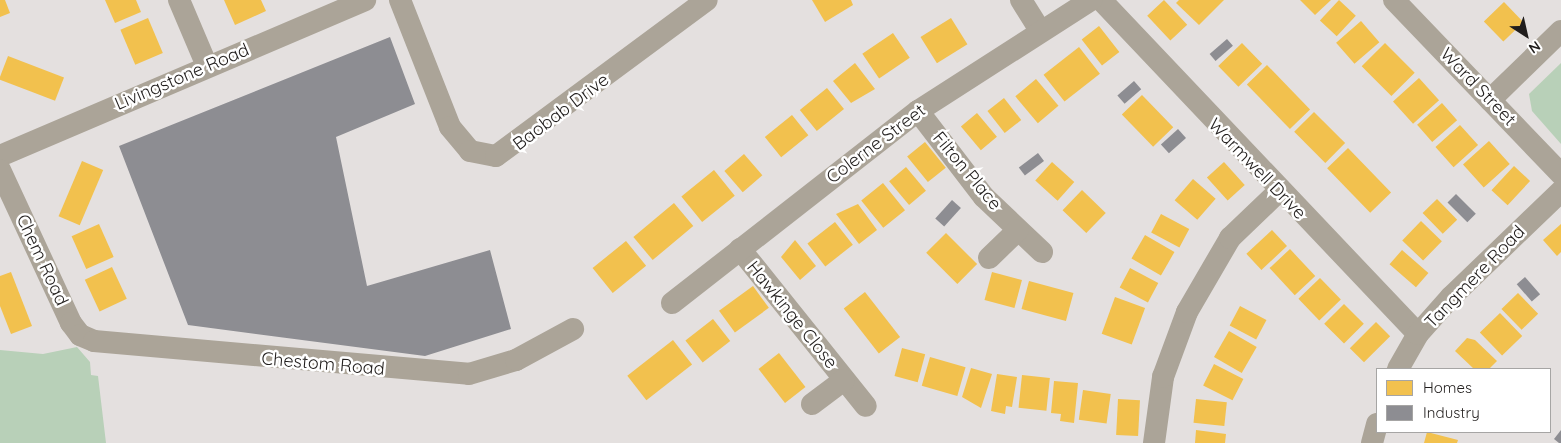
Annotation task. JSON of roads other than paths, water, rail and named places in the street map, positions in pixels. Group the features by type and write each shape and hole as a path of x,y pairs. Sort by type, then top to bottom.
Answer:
{"street":[{"path":"179,0 208,66"},
{"name":"Livingstone Road","path":"0,156 365,0"},
{"name":"Baobab Drive","path":"400,0 450,127 470,151 496,156 707,0"},
{"path":"1021,0 1040,31"},
{"name":"Colerne Street","path":"672,303 918,111 1040,31 1092,0"},
{"name":"Warmwell Drive","path":"1101,0 1278,192 1418,334"},
{"name":"Ward Street","path":"1394,0 1561,174"},
{"path":"1490,100 1561,31"},
{"name":"Filton Place","path":"918,111 959,167 1018,230 1042,252"},
{"name":"Chem Road","path":"0,170 71,323"},
{"name":"Tangmere Road","path":"1399,368 1418,334 1561,191"},
{"path":"1154,443 1163,377 1187,312 1230,238 1278,192"},
{"path":"989,258 1018,230"},
{"name":"Hawkinge Close","path":"740,249 866,406"},
{"name":"Chestom Road","path":"71,323 80,335 121,347 469,374 516,360 573,329"},
{"name":"Hawkinge Close","path":"812,404 844,380"},
{"path":"1372,443 1376,428"}]}
